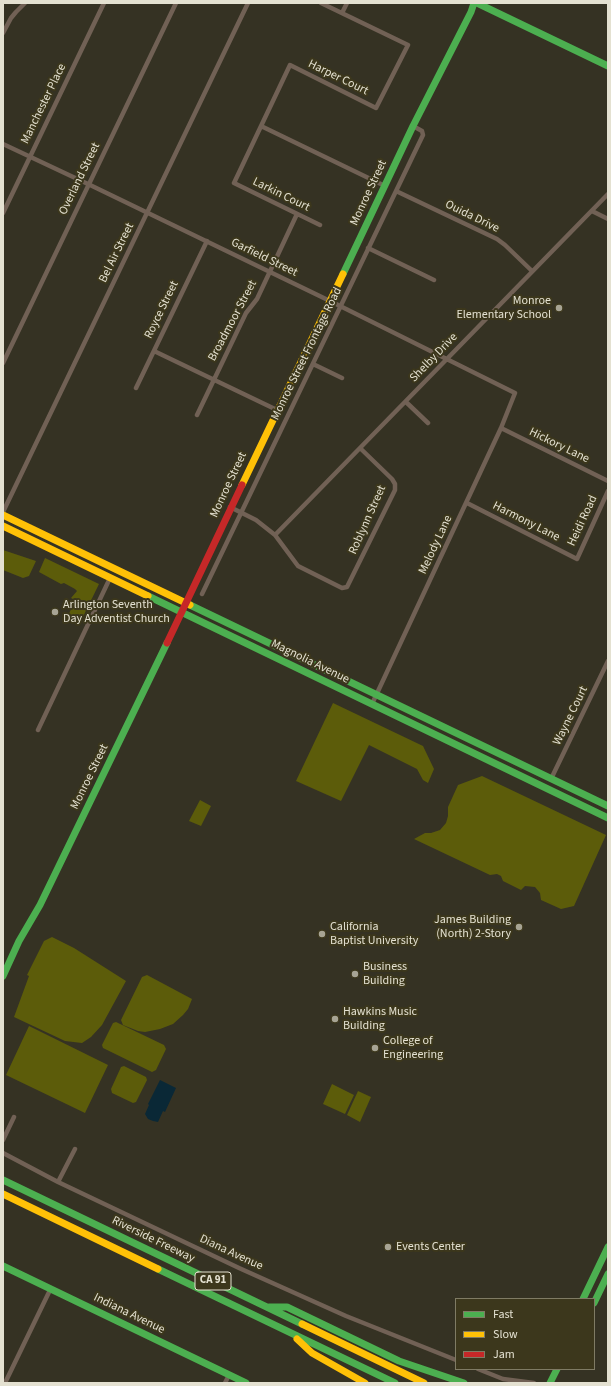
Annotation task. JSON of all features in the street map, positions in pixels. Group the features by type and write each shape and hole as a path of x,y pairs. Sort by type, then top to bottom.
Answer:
{"main road":[{"name":"Monroe Street","path":"3,976 19,941 40,905 186,604 230,507 413,126 453,49 474,3"},
{"path":"477,3 608,66"},
{"name":"Magnolia Avenue","path":"3,515 608,806"},
{"name":"Magnolia Avenue","path":"3,526 608,818"},
{"path":"547,788 551,779"},
{"name":"Riverside Freeway","path":"3,1180 424,1383"},
{"name":"Riverside Freeway","path":"3,1194 395,1383"},
{"path":"583,1298 608,1247"},
{"name":"Indiana Avenue","path":"3,1266 246,1383"},
{"path":"595,1301 608,1274"},
{"path":"268,1307 287,1307 399,1361 464,1383"},
{"path":"289,1331 312,1352 365,1383"},
{"path":"550,1383 556,1370"}],"street":[{"path":"3,33 10,18 25,3"},
{"name":"Manchester Place","path":"3,213 104,3"},
{"name":"Overland Street","path":"3,363 176,3"},
{"name":"Bel Air Street","path":"3,512 248,3"},
{"path":"321,3 342,13 346,3"},
{"name":"Harper Court","path":"261,126 290,66 376,108 408,45 342,13"},
{"path":"261,126 385,186"},
{"name":"Larkin Court","path":"261,126 234,183 320,225"},
{"name":"Monroe Street Frontage Road","path":"202,594 423,135 422,131 413,126"},
{"name":"Garfield Street","path":"3,144 207,241 447,358 515,393"},
{"name":"Ouida Drive","path":"396,191 497,239 505,244 532,271"},
{"name":"Shelby Drive","path":"275,535 608,194"},
{"path":"592,211 608,219"},
{"name":"Broadmoor Street","path":"197,415 246,313 257,299 297,214"},
{"name":"Royce Street","path":"136,388 207,241"},
{"path":"368,248 434,280"},
{"path":"154,351 277,410"},
{"path":"313,364 342,378"},
{"name":"Melody Lane","path":"372,704 502,428 515,393"},
{"path":"406,402 428,423"},
{"name":"Hickory Lane","path":"502,428 608,481"},
{"name":"Roblynn Street","path":"275,535 298,566 342,588 347,587 395,490 395,484 392,479 360,448"},
{"name":"Heidi Road","path":"577,559 608,490"},
{"name":"Harmony Lane","path":"467,503 577,559"},
{"path":"230,507 256,520 275,535"},
{"path":"38,730 110,578"},
{"name":"Wayne Court","path":"551,779 608,661"},
{"path":"3,1140 14,1117"},
{"path":"58,1182 75,1149"},
{"name":"Diana Avenue","path":"3,1153 58,1182 239,1268 346,1316 455,1360"},
{"path":"5,1383 51,1288"},
{"path":"480,1370 503,1379 534,1383"},
{"path":"225,1383 229,1375"}],"shaded area":[{"path":"3,550 36,561 29,576 23,578 3,570"},
{"path":"45,558 99,584 80,623 68,616 75,600 71,598 77,591 64,583 61,584 39,572"},
{"path":"333,703 423,746 434,769 428,783 423,780 417,769 369,745 341,801 296,781"},
{"path":"482,776 606,835 574,906 561,909 541,900 540,893 535,887 525,886 521,890 503,881 501,876 497,874 490,875 414,839 425,833 440,830 446,823 448,807 458,785"},
{"path":"200,800 211,806 201,826 189,821"},
{"path":"52,937 74,948 126,981 102,1025 91,1037 82,1043 65,1041 14,1017 29,976 27,975 44,941"},
{"path":"147,975 192,999 188,1009 173,1024 160,1029 145,1032 123,1025 121,1020 142,977"},
{"path":"116,1022 164,1045 166,1049 156,1070 152,1072 103,1048 102,1045 113,1023"},
{"path":"29,1026 108,1065 85,1113 6,1075"},
{"path":"124,1066 146,1077 147,1080 136,1102 133,1103 112,1093 111,1089 121,1067"},
{"path":"332,1084 354,1095 345,1114 323,1104"},
{"path":"358,1091 371,1097 360,1122 347,1115"}],"water":[{"path":"160,1080 176,1088 165,1112 163,1111 158,1122 148,1119 145,1114 149,1105 148,1104"}],"traffic: fast":[{"path":"343,274 413,126 471,12 474,3"},
{"path":"477,3 608,66"},
{"path":"148,596 608,818"},
{"path":"190,605 608,806"},
{"path":"3,976 19,941 40,905 167,643"},
{"path":"3,1180 302,1324"},
{"path":"583,1298 608,1247"},
{"path":"3,1266 246,1383"},
{"path":"158,1269 395,1383"},
{"path":"595,1301 608,1274"},
{"path":"269,1307 287,1307 399,1361 464,1383"},
{"path":"550,1383 556,1370"}],"traffic: slow":[{"path":"242,485 343,274"},
{"path":"3,515 190,605"},
{"path":"3,526 148,596"},
{"path":"3,1194 158,1269"},
{"path":"302,1324 424,1383"},
{"path":"297,1339 312,1353 365,1383"}],"traffic: jam":[{"path":"167,643 242,485"}],"place":[{"name":"Monroe Elementary School","path":"559,308"},
{"name":"Arlington Seventh Day Adventist Church","path":"55,612"},
{"name":"James Building (North) 2-Story","path":"519,927"},
{"name":"California Baptist University","path":"322,934"},
{"name":"Business Building","path":"355,974"},
{"name":"Hawkins Music Building","path":"335,1019"},
{"name":"College of Engineering","path":"375,1048"},
{"name":"Events Center","path":"388,1247"}]}
